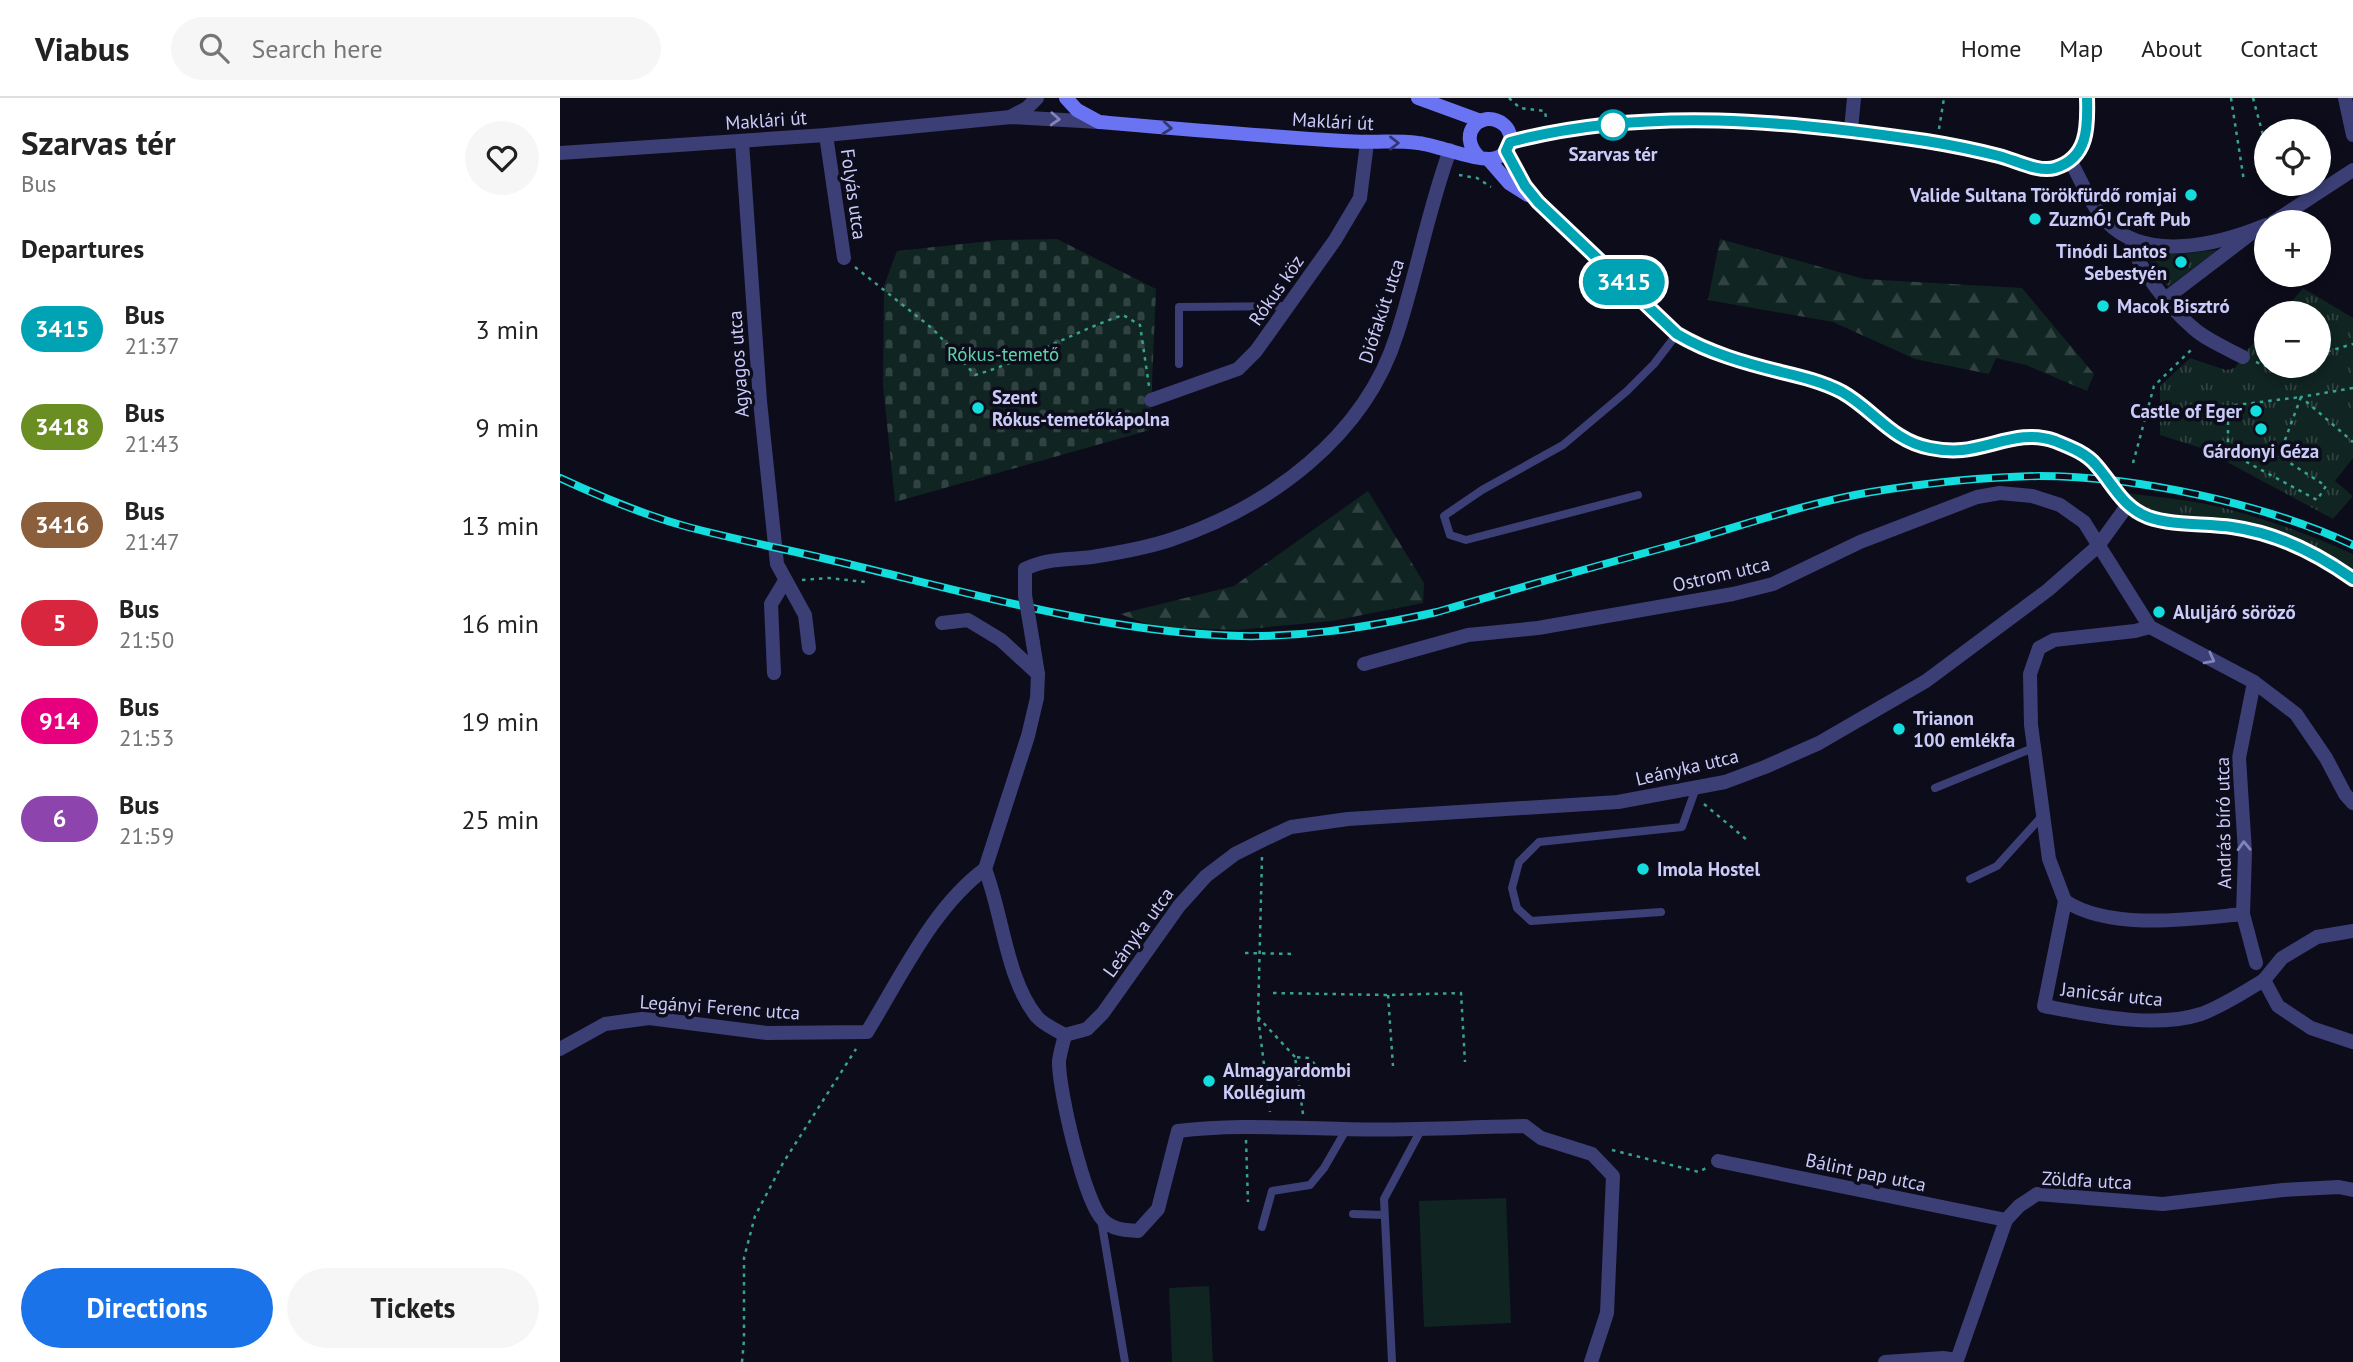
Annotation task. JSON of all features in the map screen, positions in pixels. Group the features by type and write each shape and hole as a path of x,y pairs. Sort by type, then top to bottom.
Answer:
{"street":[{"path":"1011,117 1027,108 1037,98"},
{"name":"Maklári út","path":"1066,98 1077,110 1099,122"},
{"path":"1418,98 1481,121"},
{"path":"1851,130 1854,98"},
{"path":"1484,158 1498,157 1508,147 1548,132 1640,122 1733,120 1851,130 1937,143 2052,169 2071,162 2083,144 2087,98"},
{"path":"2345,98 2353,135"},
{"name":"Maklári út","path":"560,153 742,142 1011,117 1367,143 1418,143 1484,158"},
{"path":"1538,202 1509,183 1471,149 1471,129 1481,121 1491,119 1503,123 1510,132 1508,147 1525,186 1538,202 1677,334 1712,351 1818,382 1841,392 1888,430 1912,444 1961,450 2014,438 2039,437 2053,440 2082,453 2095,464 2127,506 2148,517 2171,522 2235,527 2272,537 2304,550 2353,579"},
{"name":"Folyás utca","path":"826,135 844,258"},
{"name":"Agyagos utca","path":"742,142 776,564 805,615 809,648"},
{"name":"Rókus köz","path":"1151,400 1238,369 1256,351 1335,240 1360,198 1367,143"},
{"name":"Diófakút utca","path":"1038,674 1025,595 1025,569 1040,561 1093,556 1168,540 1238,512 1281,484 1320,453 1354,417 1377,383 1397,336 1450,150"},
{"path":"2071,162 2095,209 2108,224 2131,239 2165,246 2217,242 2254,230"},
{"path":"2291,210 2353,170"},
{"path":"2165,299 2254,233"},
{"path":"2131,239 2133,252 2165,299 2192,328 2243,357"},
{"name":"Ostrom utca","path":"1364,664 1468,635 1538,628 1624,614 1773,584 1860,542 1977,497 2000,493 2032,496 2060,505 2084,522 2150,627"},
{"name":"Leányka utca","path":"1065,1035 1087,1030 1103,1013 1179,906 1206,876 1235,854 1263,840 1291,827 1328,821 1618,802 1725,782 1819,743 1927,681 2048,590 2098,546 2127,506"},
{"path":"774,673 771,604 785,581"},
{"path":"942,623 968,620 1001,640 1038,674 1037,698 1028,736 985,869 1021,990 1039,1019 1065,1035 1059,1062 1064,1106 1083,1176 1101,1219 1114,1228 1138,1231 1158,1209 1178,1131 1246,1127 1346,1130 1525,1126 1541,1138 1592,1153 1614,1176 1607,1313 1591,1362"},
{"path":"2243,914 2178,920 2132,920 2078,910 2065,901 2049,859 2033,748 2030,674 2039,649 2054,640 2150,627 2254,682 2296,714 2353,803"},
{"name":"András bíró utca","path":"2254,682 2239,758 2245,852 2243,914 2256,963"},
{"path":"867,1032 937,918 968,882 985,869"},
{"name":"Janicsár utca","path":"2065,901 2044,1006 2161,1022 2201,1014 2264,981"},
{"path":"2353,930 2317,937 2281,958 2264,981 2278,1006 2311,1028 2353,1042"},
{"name":"Legányi Ferenc utca","path":"560,1049 605,1024 649,1018 767,1033 867,1032"},
{"name":"Bálint pap utca","path":"1718,1161 2006,1220"},
{"name":"Zöldfa utca","path":"1885,1362 1951,1360 2006,1220 2019,1206 2037,1194 2163,1204 2283,1190 2339,1187 2353,1191"}],"lane":[{"path":"1179,364 1180,307 1286,306"},
{"path":"1637,495 1466,540 1450,535 1444,516 1482,490 1563,445 1636,382 1677,334"},
{"path":"1935,788 2033,748"},
{"path":"1661,912 1531,922 1517,908 1512,888 1519,862 1539,842 1682,827 1696,788"},
{"path":"1970,879 1997,866 2043,815"},
{"path":"1392,1362 1384,1199 1422,1128"},
{"path":"1262,1227 1272,1191 1310,1185 1324,1168 1346,1130"},
{"path":"1353,1214 1384,1215"},
{"path":"1101,1219 1125,1362"}],"path":[{"path":"1509,98 1520,108 1545,111 1548,132"},
{"path":"1937,143 1944,98"},
{"path":"2231,98 2244,181"},
{"path":"2253,98 2259,119"},
{"path":"844,258 933,329 975,375 1002,367 1086,328 1124,315 1140,326 1151,400"},
{"path":"2133,463 2154,386 2205,336"},
{"path":"2331,350 2353,344"},
{"path":"2301,397 2279,456 2326,486 2316,500 2228,452 2228,406 2353,388"},
{"path":"2301,397 2353,442"},
{"path":"785,581 829,578 865,582"},
{"path":"1696,788 1705,804 1747,840"},
{"path":"1263,840 1258,1017 1271,1127"},
{"path":"1245,953 1294,954"},
{"path":"1273,993 1388,996 1461,993 1465,1062"},
{"path":"1388,996 1393,1066"},
{"path":"1258,1017 1295,1057 1305,1128"},
{"path":"742,1362 744,1258 755,1216 783,1163 867,1032"},
{"path":"1295,1057 1308,1058 1316,1065"},
{"path":"1246,1127 1248,1202"},
{"path":"1610,1150 1699,1172 1718,1161"}],"green space":[{"name":"Rókus-temető","path":"1057,239 1156,289 1150,430 895,502 883,385 884,286 897,251 999,240"},
{"path":"1720,239 1864,279 2022,288 2094,374 2087,391 2026,365 1996,358 1989,374 1915,359 1833,322 1708,300"},
{"path":"2148,250 2181,254 2218,250 2168,287 2146,255"},
{"name":"Castle of Eger","path":"2303,288 2325,301 2292,301"},
{"name":"Castle of Eger","path":"2331,305 2353,318 2353,458 2335,481 2353,496 2333,519 2201,448 2160,435 2160,386 2190,358 2226,370 2235,368 2254,343 2254,378 2331,378"},
{"path":"1368,491 1424,583 1423,603 1332,621 1237,630 1155,627 1120,614 1234,586"},
{"path":"2117,492 2221,507 2295,530 2353,554 2353,579 2272,537 2148,517"},
{"path":"1506,1198 1511,1323 1424,1327 1419,1201"},
{"path":"1209,1286 1213,1362 1172,1362 1169,1288"}],"railway":[{"path":"560,478 655,517 728,537 1077,617 1216,635 1299,634 1382,623 1437,612 1823,502 1892,489 1976,479 2077,477 2158,487 2241,505 2318,530 2353,545"}],"bus line":[{"name":"3415","path":"2087,98 2083,144 2071,162 2052,169 1937,143 1851,130 1733,120 1640,122 1548,132 1510,142 1506,151 1525,186 1538,202 1677,334 1688,340 1746,363 1818,382 1841,392 1888,430 1912,444 1934,449 1961,450 2014,438 2039,437 2053,440 2082,453 2095,464 2127,506 2148,517 2171,522 2235,527 2272,537 2304,550 2353,579"}],"place":[{"name":"Szarvas tér","path":"1613,125"},
{"name":"Valide Sultana Törökfürdő romjai","path":"2191,195"},
{"name":"ZuzmÓ! Craft Pub","path":"2035,219"},
{"name":"Tinódi Lantos Sebestyén","path":"2181,262"},
{"name":"Macok Bisztró","path":"2103,306"},
{"name":"Szent Rókus-temetőkápolna","path":"978,408"},
{"name":"Castle of Eger","path":"2256,411"},
{"name":"Gárdonyi Géza","path":"2261,429"},
{"name":"Aluljáró söröző","path":"2159,612"},
{"name":"Trianon 100 emlékfa","path":"1899,729"},
{"name":"Imola Hostel","path":"1643,869"},
{"name":"Almagyardombi Kollégium","path":"1209,1081"}]}
